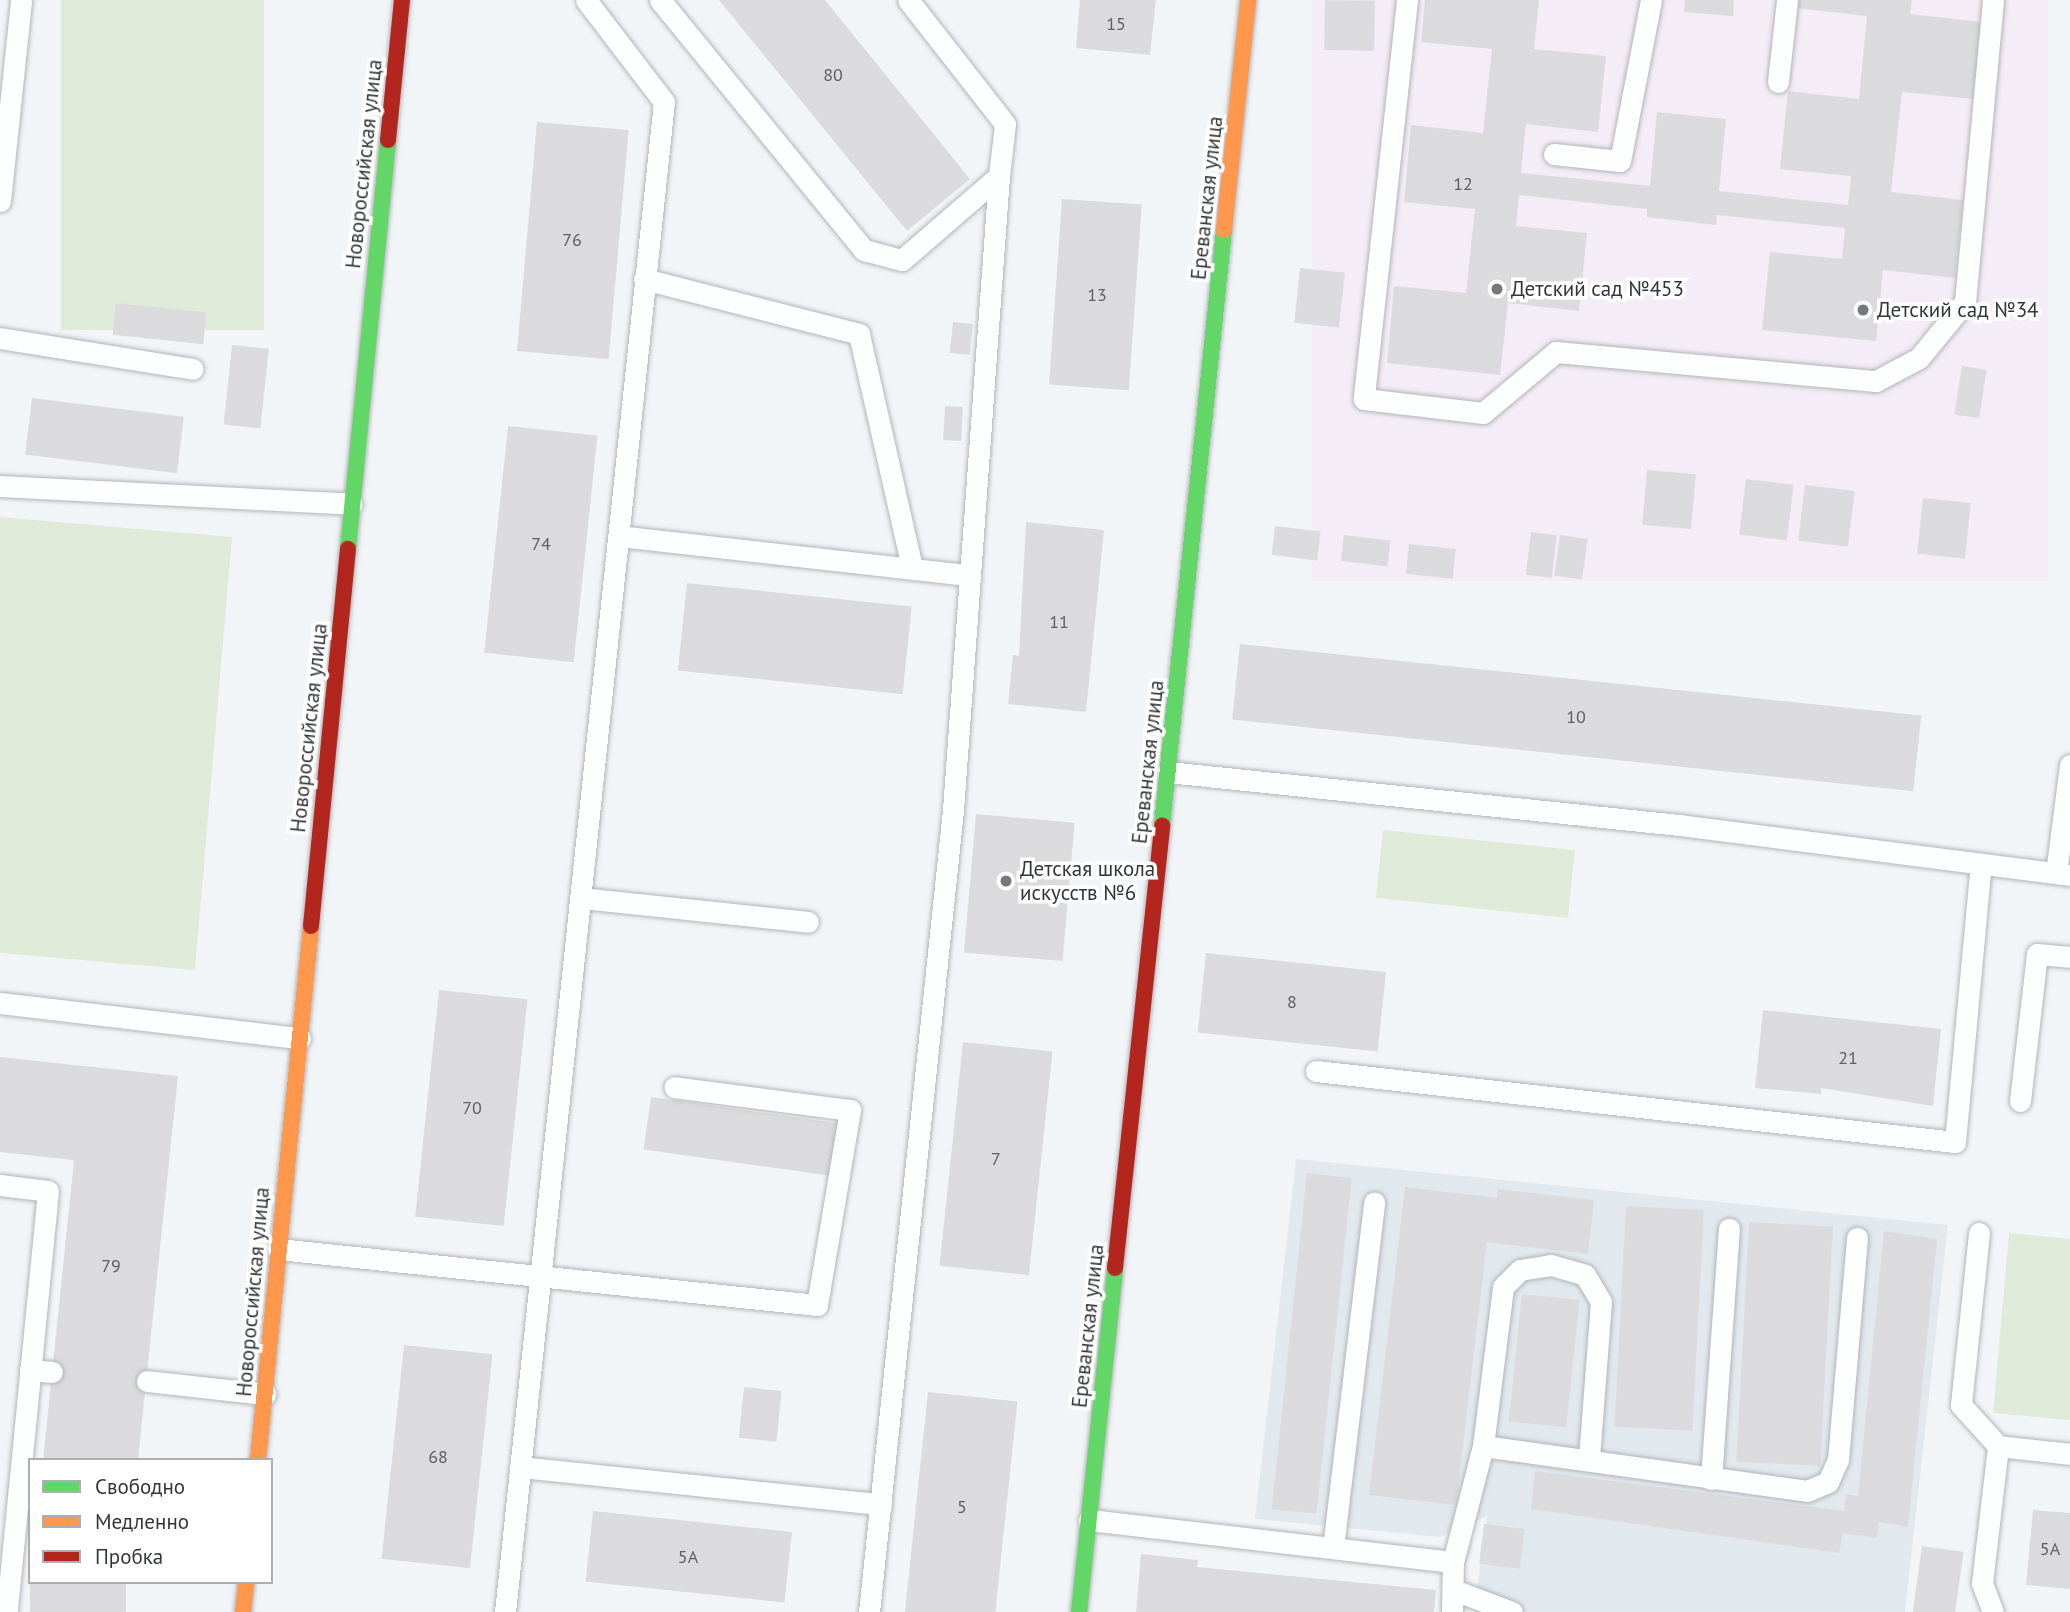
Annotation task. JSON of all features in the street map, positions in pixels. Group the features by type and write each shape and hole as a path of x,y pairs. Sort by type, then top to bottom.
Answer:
{"street":[{"name":"Новороссийская улица","path":"258,1458 402,0"},
{"name":"Ереванская улица","path":"1079,1612 1248,0"},
{"path":"243,1612 246,1584"}],"lane":[{"path":"0,201 21,0"},
{"path":"505,1612 543,1272 664,102 586,0"},
{"path":"660,0 863,250 902,260 999,176"},
{"path":"869,1612 953,810 1005,124 908,0"},
{"path":"1407,0 1364,399 1483,413 1556,352 1876,382 1919,358 1965,302 1993,0"},
{"path":"1554,154 1620,161 1651,0"},
{"path":"1778,82 1787,0"},
{"path":"644,279 859,334 912,567"},
{"path":"0,338 193,369"},
{"path":"0,486 352,505"},
{"path":"619,536 969,575"},
{"path":"1168,772 1679,825 2063,874 2070,765"},
{"path":"1316,1071 1955,1142 1981,864"},
{"path":"582,898 808,922"},
{"path":"2020,1101 2037,954 2070,957"},
{"path":"0,1003 300,1038"},
{"path":"278,1249 543,1272 817,1305 850,1110 674,1087"},
{"path":"0,1185 48,1191 30,1370 33,1457"},
{"path":"1332,1548 1374,1202"},
{"path":"1711,1479 1730,1229"},
{"path":"1979,1233 1961,1405 1998,1446 2070,1454"},
{"path":"1483,1446 1589,1458 1711,1479 1807,1491 1828,1482 1838,1460 1857,1238"},
{"path":"1452,1612 1452,1562 1483,1446 1503,1287 1520,1270 1550,1265 1585,1275 1601,1302 1589,1458"},
{"path":"30,1370 52,1372"},
{"path":"147,1381 265,1394"},
{"path":"1993,1612 1982,1583 1998,1446"},
{"path":"520,1467 881,1504"},
{"path":"7,1612 28,1487"},
{"path":"1089,1520 1452,1562"},
{"path":"1454,1590 1512,1612"}],"shaded area":[{"path":"1312,0 2048,0 2048,581 1312,581"},
{"path":"1296,1159 1948,1225 1905,1612 1474,1612 1487,1516 1440,1537 1255,1519"}],"green space":[{"path":"61,0 264,0 264,330 61,330"},
{"path":"0,517 232,537 195,970 0,953"},
{"path":"1383,830 1575,850 1568,918 1376,898"},
{"path":"2009,1233 2070,1239 2070,1420 1993,1413"}],"building":[{"path":"719,0 825,0 970,179 907,231"},
{"path":"1080,0 1156,0 1150,55 1076,48"},
{"path":"1325,0 1375,1 1374,51 1324,50"},
{"path":"1425,0 1539,0 1534,49 1606,56 1598,132 1526,124 1521,173 1650,186 1657,112 1726,119 1719,191 1848,205 1851,176 1780,169 1788,91 1859,99 1867,16 1796,8 1797,0 1912,0 1910,14 1981,22 1973,99 1902,92 1891,192 1963,200 1955,278 1883,270 1876,341 1762,330 1770,252 1842,259 1845,228 1717,215 1716,225 1647,217 1647,209 1519,195 1516,226 1587,233 1579,311 1508,303 1500,375 1387,363 1394,286 1466,293 1475,209 1404,202 1411,125 1483,133 1492,49 1421,42"},
{"path":"1685,0 1734,0 1733,16 1684,12"},
{"path":"537,122 629,130 609,359 517,351"},
{"path":"1062,199 1142,205 1129,390 1049,385"},
{"path":"1300,268 1345,273 1339,327 1294,323"},
{"path":"116,303 207,313 203,344 113,335"},
{"path":"953,322 973,324 970,355 950,353"},
{"path":"232,345 269,349 260,428 224,425"},
{"path":"1962,366 1987,370 1979,418 1954,414"},
{"path":"32,398 184,417 177,473 25,455"},
{"path":"945,406 963,407 961,441 943,440"},
{"path":"508,426 598,435 574,662 484,653"},
{"path":"1647,470 1696,474 1691,529 1642,525"},
{"path":"1746,479 1794,485 1787,540 1739,535"},
{"path":"1805,485 1855,491 1848,547 1798,541"},
{"path":"1923,498 1971,503 1965,559 1917,554"},
{"path":"1026,522 1104,530 1086,712 1008,704 1013,655 1019,656"},
{"path":"1275,526 1321,532 1317,560 1271,555"},
{"path":"1531,532 1557,535 1552,578 1526,575"},
{"path":"1344,535 1391,541 1387,567 1341,561"},
{"path":"1560,535 1588,539 1582,579 1554,576"},
{"path":"1409,544 1456,549 1453,579 1406,574"},
{"path":"687,583 912,607 903,694 678,671"},
{"path":"1240,644 1921,716 1913,791 1232,720"},
{"path":"976,814 1075,823 1063,961 964,952"},
{"path":"1206,953 1386,972 1378,1051 1198,1033"},
{"path":"439,990 528,999 504,1226 415,1217"},
{"path":"1763,1010 1941,1029 1933,1106 1821,1088 1821,1094 1755,1088"},
{"path":"963,1042 1053,1051 1029,1275 939,1266"},
{"path":"0,1057 178,1076 138,1458 43,1458 74,1160 0,1152"},
{"path":"651,1097 837,1123 830,1176 644,1149"},
{"path":"1307,1173 1352,1178 1316,1514 1272,1509"},
{"path":"1405,1187 1497,1198 1498,1189 1594,1200 1588,1254 1487,1242 1456,1505 1369,1495"},
{"path":"1626,1206 1704,1210 1692,1431 1614,1427"},
{"path":"1749,1222 1833,1226 1820,1466 1736,1462"},
{"path":"1884,1231 1937,1239 1908,1527 1879,1522 1877,1538 1843,1533 1839,1553 1531,1509 1535,1471 1844,1511 1846,1494 1858,1496"},
{"path":"1522,1294 1580,1300 1566,1427 1509,1421"},
{"path":"404,1345 493,1354 470,1568 382,1559"},
{"path":"744,1387 782,1391 776,1442 739,1438"},
{"path":"928,1392 1018,1401 995,1612 905,1612"},
{"path":"2033,1510 2070,1513 2070,1589 2026,1585"},
{"path":"593,1511 792,1532 784,1603 586,1582"},
{"path":"1484,1524 1525,1529 1520,1569 1479,1564"},
{"path":"1922,1546 1964,1552 1955,1612 1913,1612"},
{"path":"1141,1554 1198,1560 1197,1567 1436,1590 1434,1612 1136,1612"},
{"path":"30,1584 126,1584 126,1612 30,1612"}],"traffic: fast":[{"path":"348,549 388,140"},
{"path":"1162,825 1224,230"},
{"path":"1079,1612 1115,1268"}],"traffic: slow":[{"path":"1224,230 1248,0"},
{"path":"258,1458 311,926"},
{"path":"243,1612 246,1584"}],"traffic: jam":[{"path":"388,140 402,0"},
{"path":"311,926 348,549"},
{"path":"1115,1268 1162,825"}],"place":[{"name":"Детский сад №453","path":"1497,289"},
{"name":"Детский сад №34","path":"1863,310"},
{"name":"Детская школа искусств №6","path":"1006,881"}]}
